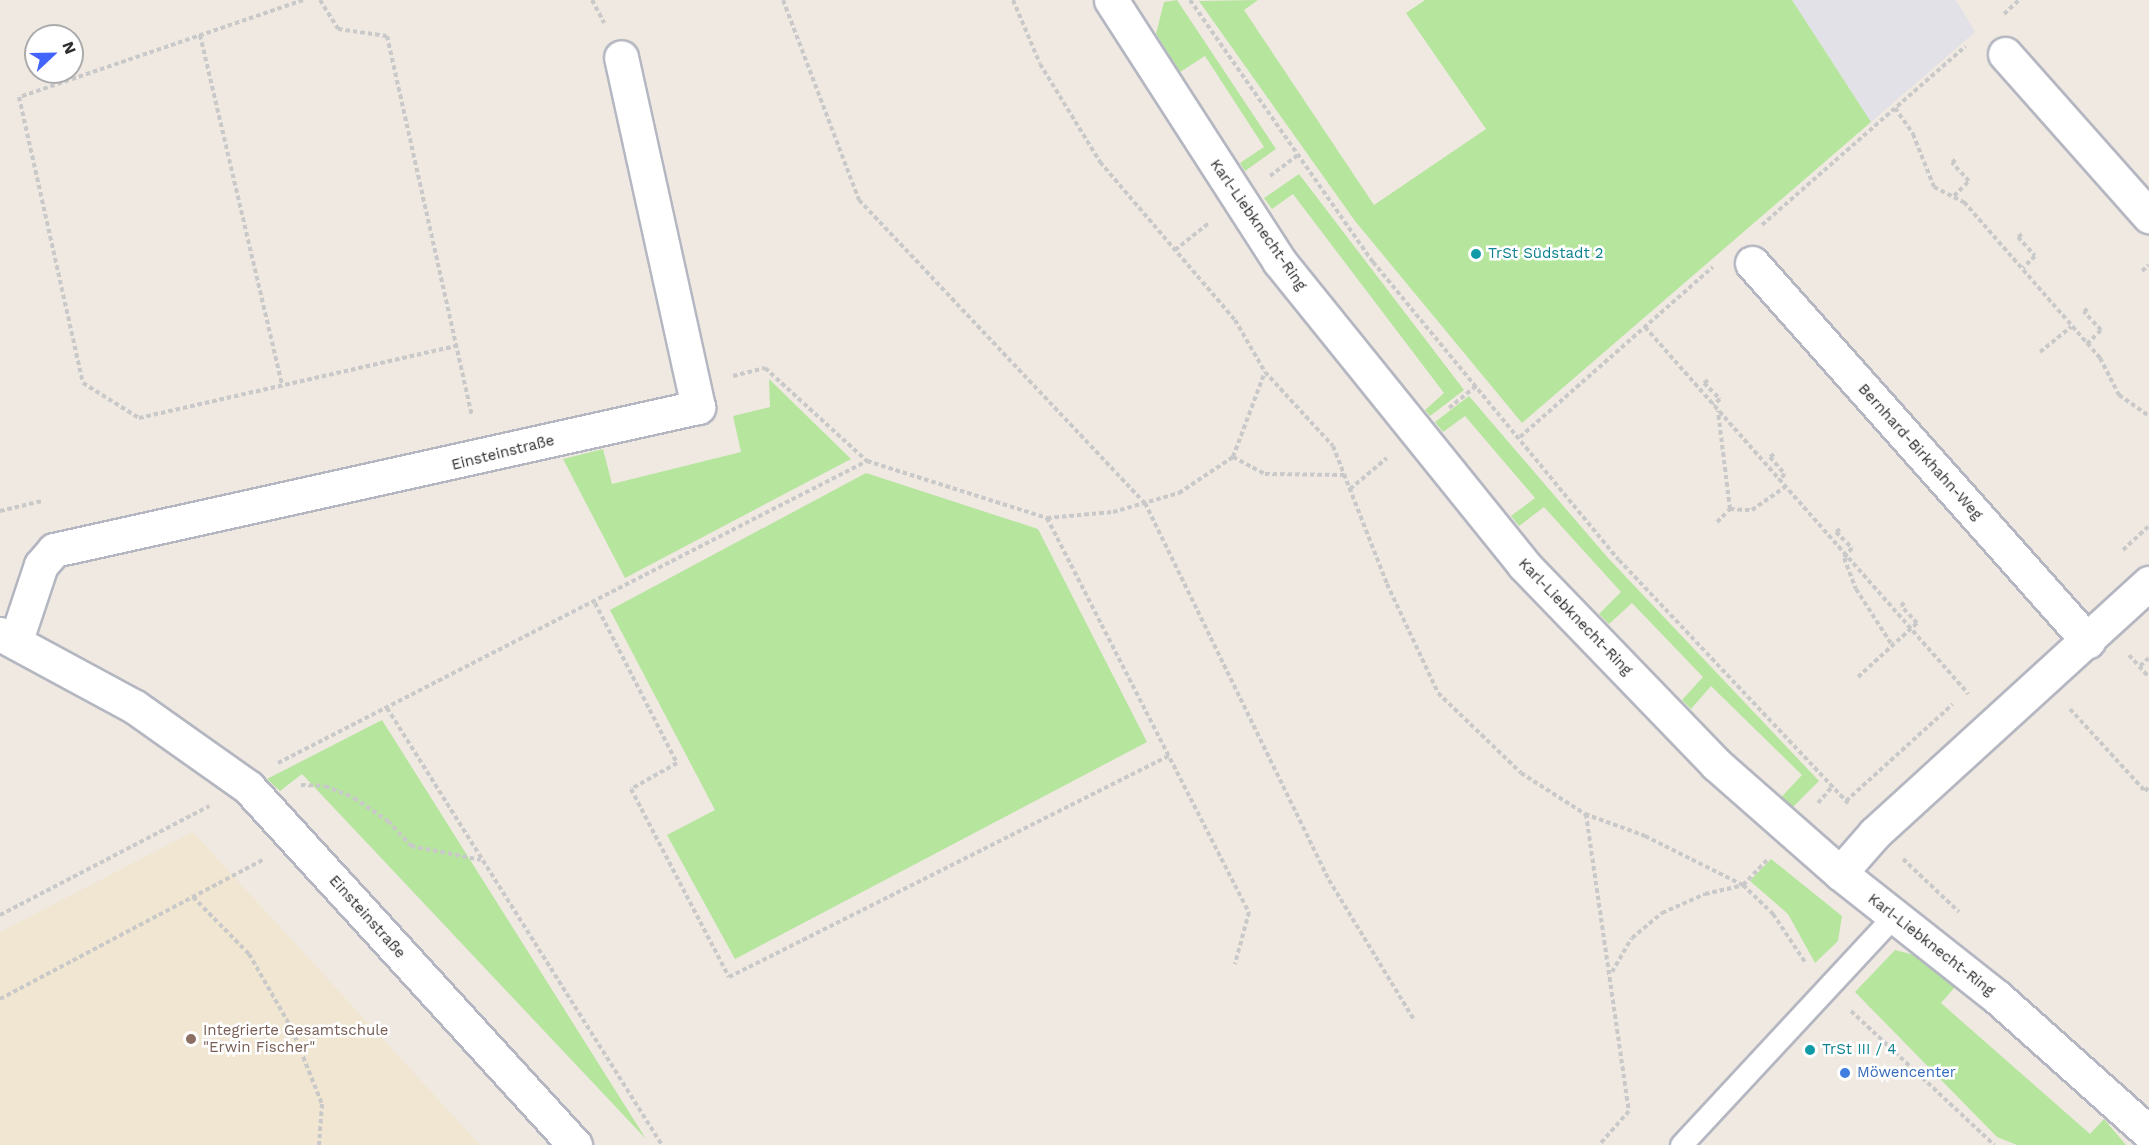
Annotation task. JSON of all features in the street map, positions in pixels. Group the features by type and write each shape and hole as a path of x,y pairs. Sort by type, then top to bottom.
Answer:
{"street":[{"name":"Karl-Liebknecht-Ring","path":"1118,3 1279,261 1524,565 1716,764 1840,873 1997,997 2149,1133"},
{"path":"2005,54 2149,216"},
{"name":"Einsteinstraße","path":"574,1145 248,786 135,707 8,637 41,566 54,550 481,459 698,407 621,57"},
{"name":"Bernhard-Birkhahn-Weg","path":"1737,262 2088,641"},
{"path":"1840,873 1875,833 2149,583"}],"lane":[{"path":"1681,1145 1894,916"}],"path":[{"path":"303,0 19,97 83,383 140,418 457,346"},
{"path":"320,0 338,29 387,36 481,459"},
{"path":"783,0 859,200 1145,503 1329,880 1414,1020"},
{"path":"1013,0 1040,64 1100,162 1235,320 1265,372 1334,446 1344,475 1438,693 1521,773 1585,814 1645,836 1743,885 1773,914 1809,972 1994,1145"},
{"path":"1190,0 1373,262 1520,437 1619,560 1875,833 1965,918"},
{"path":"1994,22 2019,0"},
{"path":"200,35 282,385"},
{"path":"1755,231 1969,44"},
{"path":"1895,108 1913,134 1934,187 1954,196 2023,268 2087,344 2119,395 2149,416"},
{"path":"1954,196 1969,181 1952,163 1956,159"},
{"path":"2022,234 2018,237 2035,256 2023,268"},
{"path":"1520,437 1645,327 1737,262"},
{"path":"2142,271 2149,265"},
{"path":"2087,344 2101,330 2084,312 2088,308"},
{"path":"1645,327 1996,725"},
{"path":"2040,352 2071,327"},
{"path":"694,386 765,368 867,461 1047,518 1145,503 1179,493 1233,457 1265,372"},
{"path":"1708,380 1704,382 1720,399 1713,405"},
{"path":"1718,410 1730,509"},
{"path":"1774,454 1770,457 1785,474 1779,480"},
{"path":"1233,457 1265,474 1344,475"},
{"path":"0,915 248,786 266,768 595,603 867,461"},
{"path":"1717,522 1730,509 1752,510 1785,487"},
{"path":"0,511 42,501"},
{"path":"1047,518 1249,912 1235,964"},
{"path":"1840,529 1836,532 1852,548 1845,555"},
{"path":"1845,555 1856,589 1892,645"},
{"path":"1858,678 1917,623 1901,606 1905,602"},
{"path":"595,603 677,763 631,789 729,977 1169,756"},
{"path":"2140,666 2149,658"},
{"path":"2134,661 2149,677"},
{"path":"2044,681 2145,791 2149,787"},
{"path":"387,708 662,1145"},
{"path":"297,784 325,786 354,798 388,821 411,846 481,860"},
{"path":"1585,814 1611,973 1629,1111 1599,1145"},
{"path":"0,999 298,841"},
{"path":"1611,973 1632,938 1662,913 1705,894 1743,885"},
{"path":"193,897 249,954 292,1029 322,1104 319,1145"}],"shaded area":[{"path":"1792,0 1956,0 1975,32 1871,122"},
{"name":"Integrierte Gesamtschule \"Erwin Fischer\"","path":"193,832 480,1145 0,1145 0,932"}],"green space":[{"path":"1177,0 1276,149 1245,171 1240,163 1264,147 1205,56 1180,72 1156,34 1164,2"},
{"path":"1258,0 1244,10 1374,205 1486,129 1406,13 1425,0 1792,0 1871,122 1522,423 1355,221 1199,1"},
{"path":"1299,174 1464,390 1430,416 1425,410 1444,393 1293,194 1272,209 1264,198"},
{"path":"769,379 851,459 625,578 563,459 603,449 612,484 741,452 733,416 770,407"},
{"path":"1469,396 1608,558 1819,781 1787,813 1776,803 1802,775 1711,686 1691,709 1682,700 1703,677 1632,603 1609,624 1599,614 1621,592 1544,507 1519,526 1511,516 1535,498 1465,416 1443,432 1435,422"},
{"path":"866,473 1038,529 1147,742 735,959 667,835 715,810 610,610"},
{"path":"382,720 646,1139 302,774 280,791 267,779"},
{"path":"1771,859 1842,916 1838,941 1815,963 1788,914 1750,881"},
{"path":"1895,950 1922,957 1955,987 1941,1003 2090,1134 2104,1119 2126,1145 2017,1145 1997,1137 1855,992"}],"place":[{"name":"TrSt Südstadt 2","path":"1476,254"},
{"name":"Integrierte Gesamtschule \"Erwin Fischer\"","path":"191,1039"},
{"name":"TrSt III / 4","path":"1810,1050"},
{"name":"Möwencenter","path":"1845,1073"}]}
